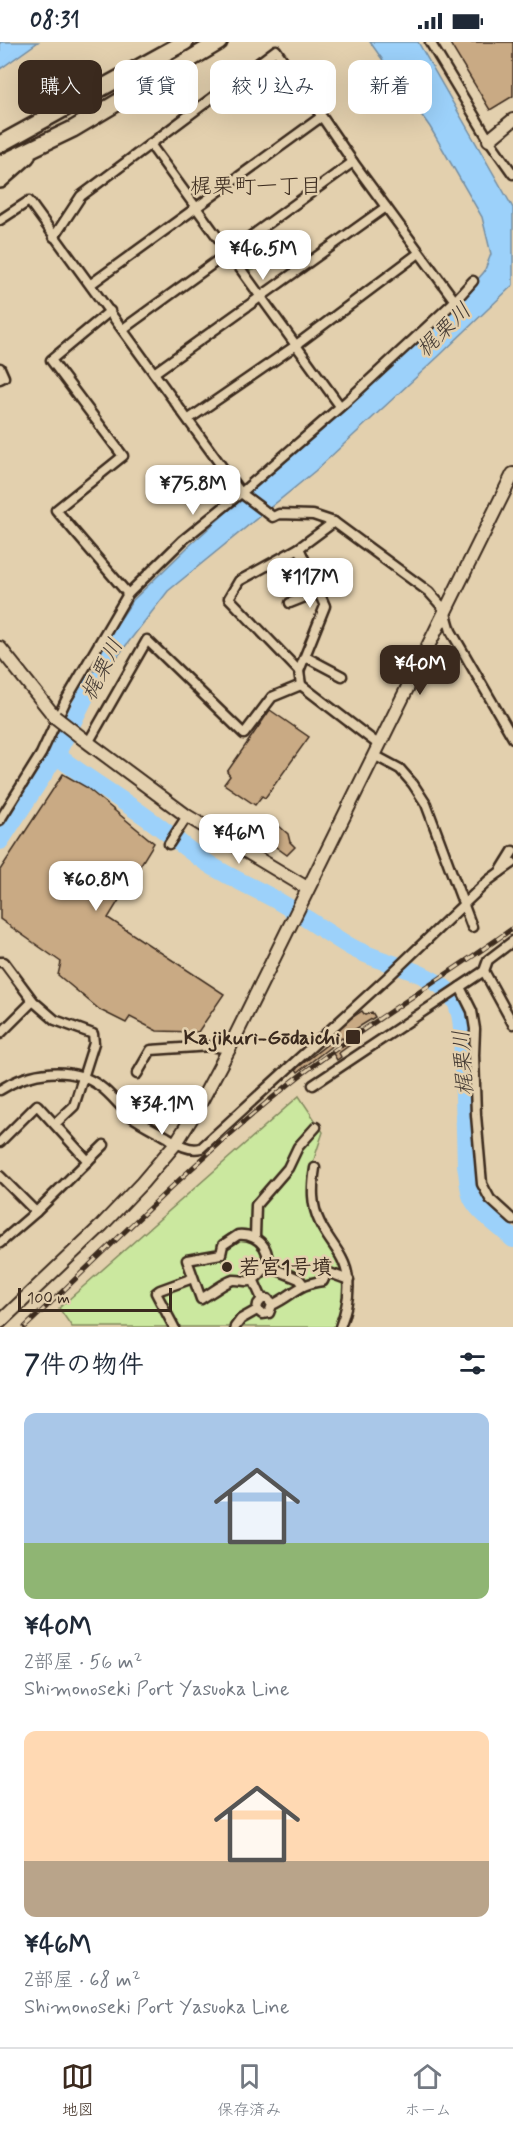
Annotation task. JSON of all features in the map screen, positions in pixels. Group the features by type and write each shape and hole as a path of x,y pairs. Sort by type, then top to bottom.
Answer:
{"highway":[{"path":"0,144 185,42"},
{"path":"0,164 74,129 219,42"},
{"path":"0,180 34,149"}],"main road":[{"path":"489,140 513,120"},
{"path":"0,1322 101,1227 142,1183 176,1143 196,1111 291,925 307,888 445,610 512,483"},
{"path":"0,648 56,717 85,741 187,816 307,888"}],"street":[{"path":"430,42 489,140 513,174"},
{"path":"54,237 81,196 276,50 321,117 455,302"},
{"path":"91,284 321,117"},
{"path":"150,144 340,406"},
{"path":"123,328 353,162"},
{"path":"0,220 29,201 241,493 273,517 279,514 313,515 334,522 429,592 445,610 452,631 513,738"},
{"path":"154,373 386,207"},
{"path":"189,419 295,346 419,253"},
{"path":"0,820 41,754 66,700 129,594 183,540 241,493 340,406 455,302 473,281"},
{"path":"110,311 51,360 123,456 56,510 129,594"},
{"path":"0,368 4,377 0,380"},
{"path":"334,522 299,548 239,581 229,598 298,671 301,685 400,769 413,784 426,804 472,927"},
{"path":"298,671 306,657 325,606 299,548"},
{"path":"290,603 320,591"},
{"path":"85,741 147,640 244,734 272,697 301,685"},
{"path":"306,657 342,676"},
{"path":"169,844 187,816"},
{"path":"500,872 513,851"},
{"path":"0,1090 22,1078 43,1072 64,1073 82,1078 100,1086 132,1116 176,1143 192,1150 201,1148 489,880 513,863"},
{"path":"313,1085 483,971 488,960 513,942"},
{"path":"0,962 4,962 33,1001 55,1020 93,1034 94,1043 74,1106 55,1124"},
{"path":"483,971 513,1024"},
{"path":"458,988 472,1011 475,1029 476,1115 482,1184 490,1200 513,1220"},
{"path":"0,1034 33,1001"},
{"path":"137,1074 151,1050 211,1047 229,1049"},
{"path":"0,1142 37,1105 88,1161"},
{"path":"255,1237 256,1205 288,1168 298,1147 316,1128"},
{"path":"0,1244 104,1145"},
{"path":"315,1168 312,1187 316,1211 320,1223 343,1260 349,1280 347,1302 340,1327"},
{"path":"0,1176 36,1212"},
{"path":"238,1235 255,1237 264,1247 266,1265 253,1279 246,1282 233,1280 201,1299 187,1260 221,1254 223,1245 238,1235"},
{"path":"266,1265 303,1284"},
{"path":"272,1305 303,1284 322,1281 327,1272 349,1280"},
{"path":"174,1327 156,1293 193,1278"},
{"path":"253,1279 262,1299"},
{"path":"257,1310 266,1315 271,1311 272,1305 268,1299 262,1299"},
{"path":"257,1310 262,1299"},
{"path":"235,1327 241,1319 257,1310"}],"green space":[{"path":"253,233 270,257 254,270 247,271 234,251"},
{"path":"299,1096 323,1132 310,1177 309,1196 312,1208 337,1256 344,1277 344,1298 337,1327 72,1327 59,1308"}],"water":[{"path":"0,42 38,42 0,69"},
{"path":"370,42 418,42 428,60 383,60"},
{"path":"432,66 513,208 513,285 315,471 168,591 83,701 105,642 133,600 189,546 450,311 484,272 491,254 482,217 421,114 432,114"}],"building":[{"path":"449,42 513,42 513,96 490,110"},
{"path":"270,710 309,737 265,798 262,796 255,805 224,784 230,776 227,772"},
{"path":"63,774 86,787 154,843 108,918 224,994 198,1032 157,1031 130,1017 126,1023 100,1010 58,975 61,962 0,919 0,870"},
{"path":"272,820 288,834 290,842 295,847 287,855 273,845 269,848 257,835"},
{"name":"Kajikuri-Gōdaichi","path":"362,1011 365,1015 372,1012 375,1017 349,1033 354,1042 339,1053 341,1057 337,1060 332,1052 345,1041 342,1038 298,1072 296,1069 339,1035 335,1029"}],"waterway":[{"path":"0,841 56,755 93,681"},
{"name":"梶栗川","path":"56,755 218,870 285,905 349,946 425,976 448,991 457,1003 462,1023 466,1165 472,1198 480,1209 513,1239"}],"railway":[{"path":"25,1327 156,1201 293,1081 347,1041 513,928"}],"place":[{"name":"Kajikuri-Gōdaichi","path":"353,1037"},
{"name":"若宮1号墳","path":"227,1267"}],"district":[{"name":"梶栗町一丁目","path":"256,185"}]}
